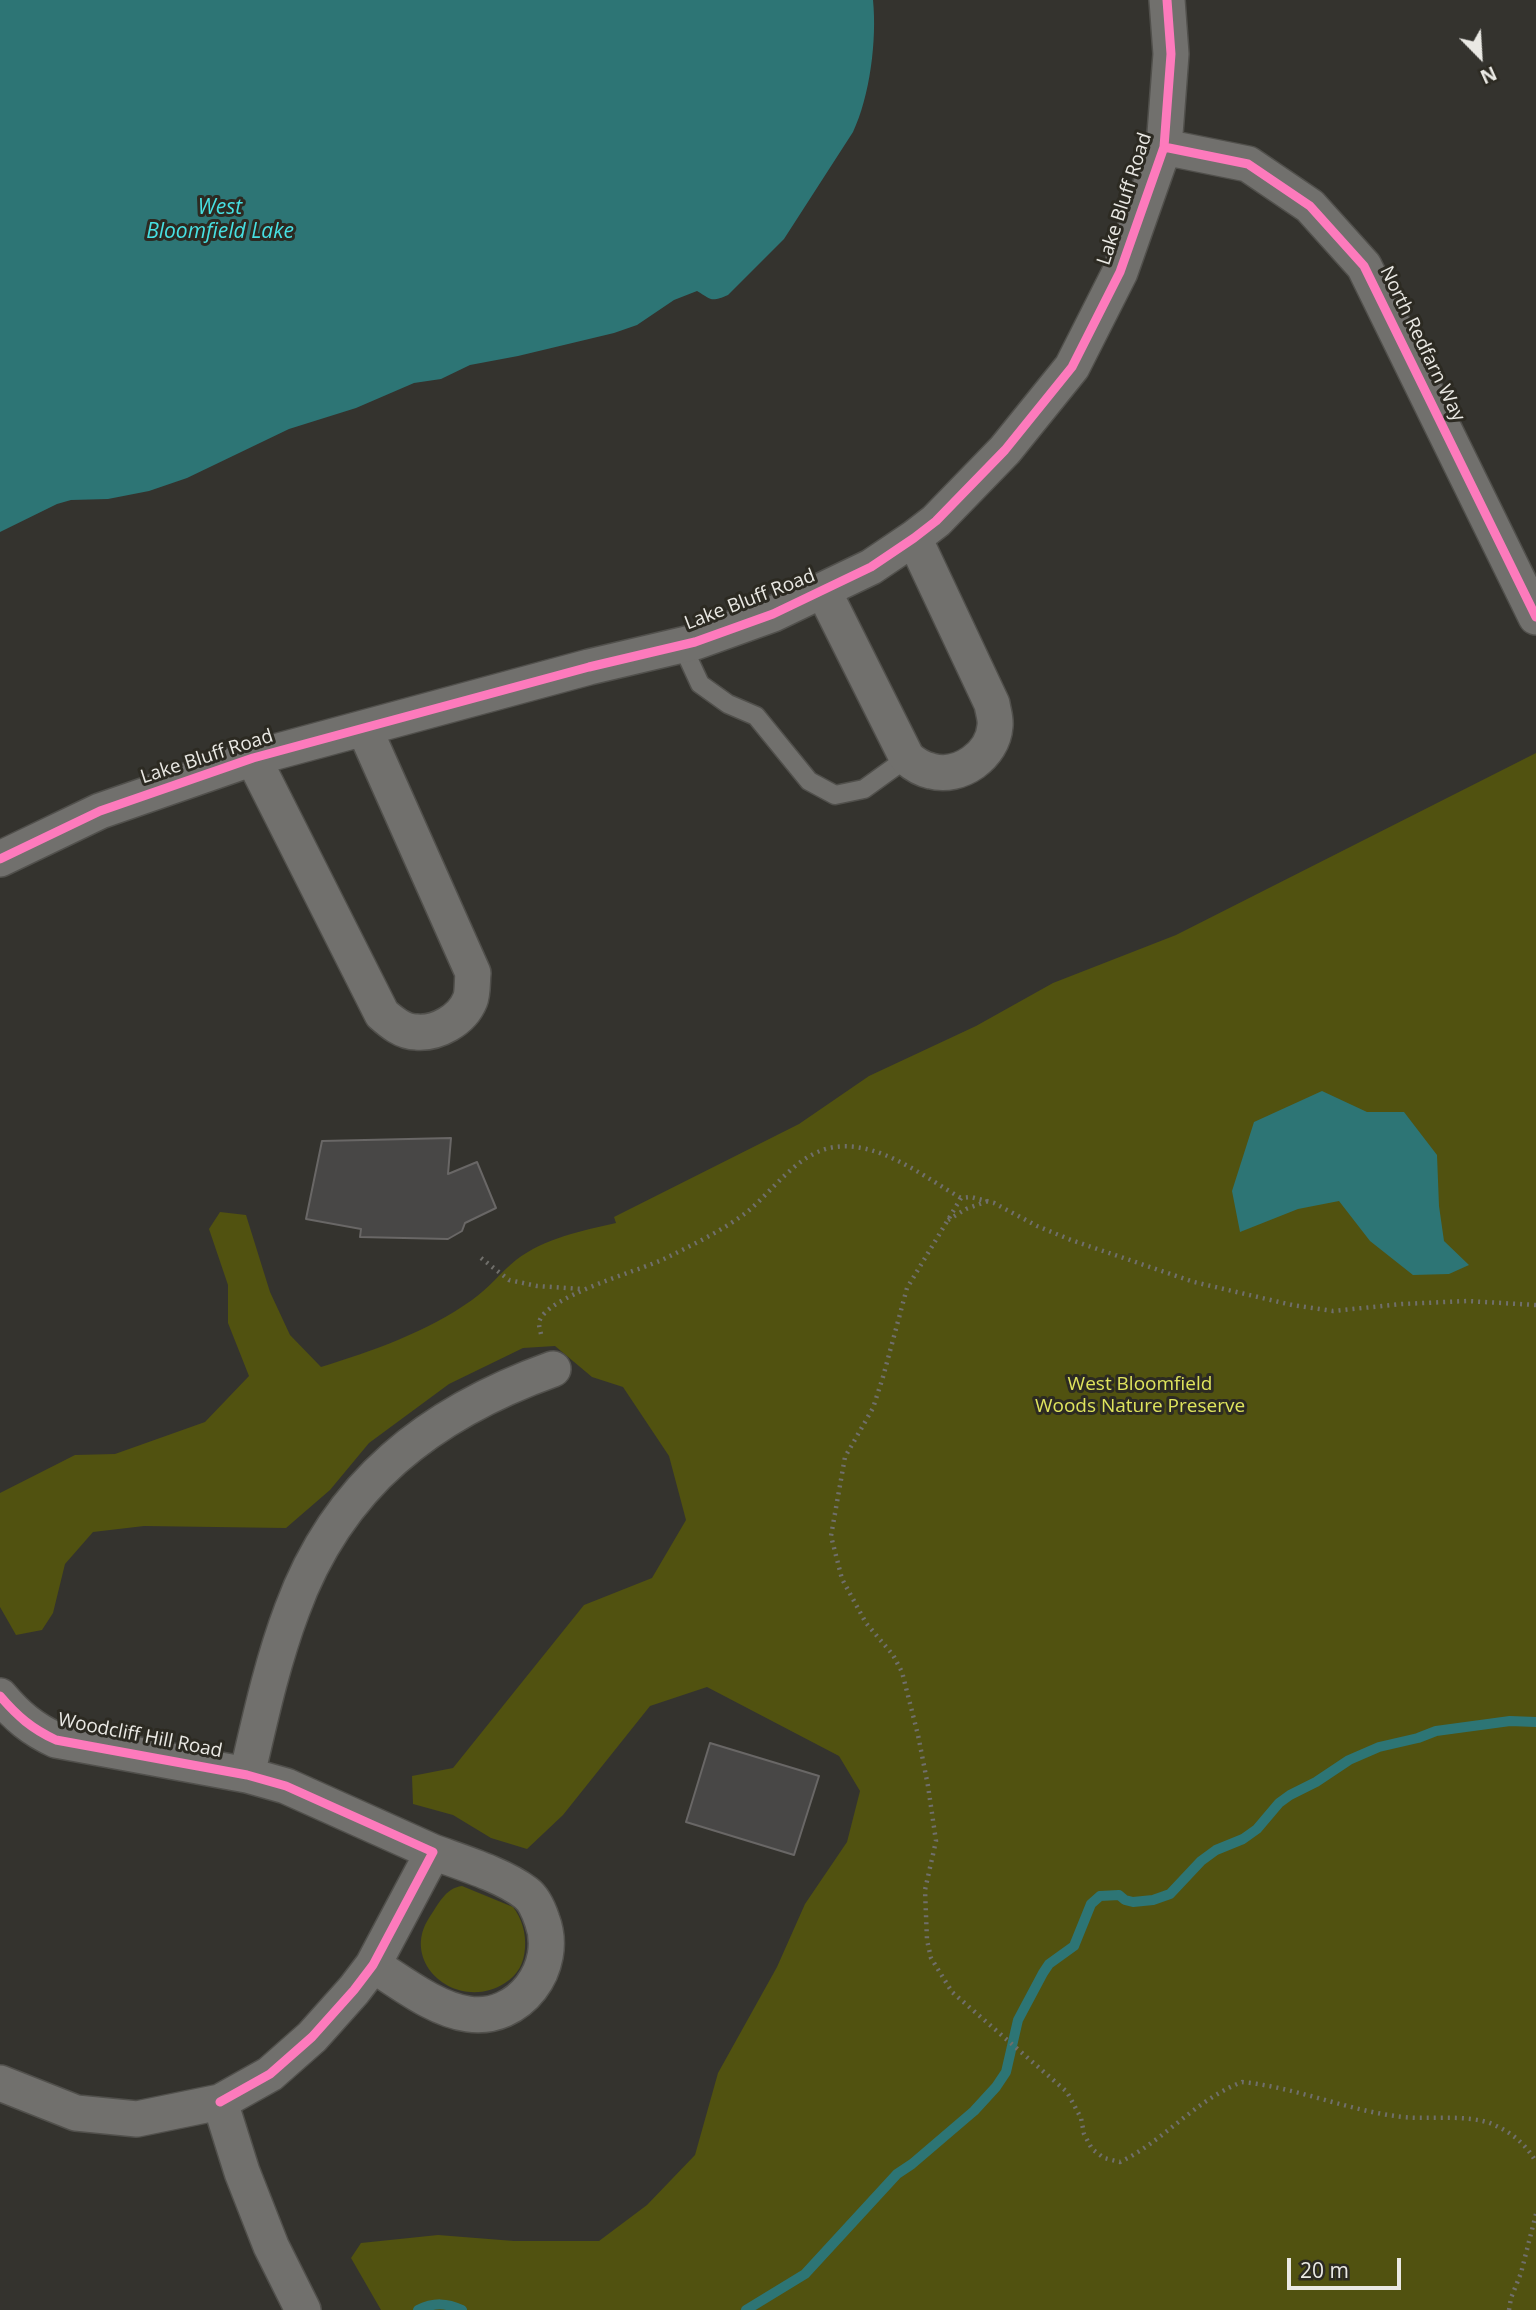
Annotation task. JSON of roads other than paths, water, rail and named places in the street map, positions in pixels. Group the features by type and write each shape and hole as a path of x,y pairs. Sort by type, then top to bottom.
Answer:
{"street":[{"name":"Lake Bluff Road","path":"0,859 100,810 253,758 589,667 682,645 773,614 824,592 871,567 914,538 936,521 1005,450 1072,367 1120,272 1164,147 1171,54 1167,0"},
{"name":"North Redfarn Way","path":"1164,147 1248,164 1310,206 1364,266 1536,617"},
{"path":"907,758 934,773 957,770 979,760 990,745 996,724 992,704 914,538"},
{"name":"Lake Bluff Road","path":"824,592 907,758"},
{"name":"Lake Bluff Road","path":"253,758 382,1014 397,1026 415,1032 436,1029 455,1021 470,1000 473,973 364,728"},
{"path":"247,1774 275,1659 292,1608 345,1508 388,1462 418,1437 483,1399 549,1370"},
{"name":"Woodcliff Hill Road","path":"0,1696 17,1717 35,1731 56,1740 247,1774 286,1786 433,1852"},
{"path":"0,2082 76,2113 137,2119 220,2102 270,2074 312,2037 354,1990 373,1965 433,1852 480,1869 527,1893 538,1908 548,1934 546,1961 534,1985 511,2007 488,2015 466,2014 437,2003 373,1965"},
{"path":"220,2102 242,2172 271,2246 303,2310"}],"lane":[{"path":"682,645 699,684 728,704 755,716 809,781 835,795 864,789 907,758"}],"water":[{"name":"West Bloomfield Lake","path":"0,0 873,0 874,32 868,85 853,132 784,239 728,295 711,299 697,291 674,300 637,325 614,333 470,365 441,379 414,383 356,408 289,429 187,478 149,491 108,499 71,500 57,504 0,532"},
{"path":"1322,1091 1367,1112 1404,1112 1437,1155 1439,1206 1444,1241 1469,1265 1449,1274 1413,1275 1370,1241 1339,1201 1298,1209 1240,1232 1232,1191 1254,1122"}],"waterway":[{"path":"746,2310 805,2274 897,2174 974,2111 996,2087 1006,2072 1018,2020 1043,1973 1049,1964 1074,1946 1091,1904 1100,1896 1119,1895 1133,1902 1153,1900 1170,1894 1201,1861 1216,1850 1243,1839 1257,1829 1279,1803 1290,1795 1349,1760 1379,1747 1436,1731 1510,1721 1536,1722"},
{"path":"418,2310 440,2304 462,2310"}],"park label":[{"name":"West Bloomfield Woods Nature Preserve","path":"1140,1396"}]}
